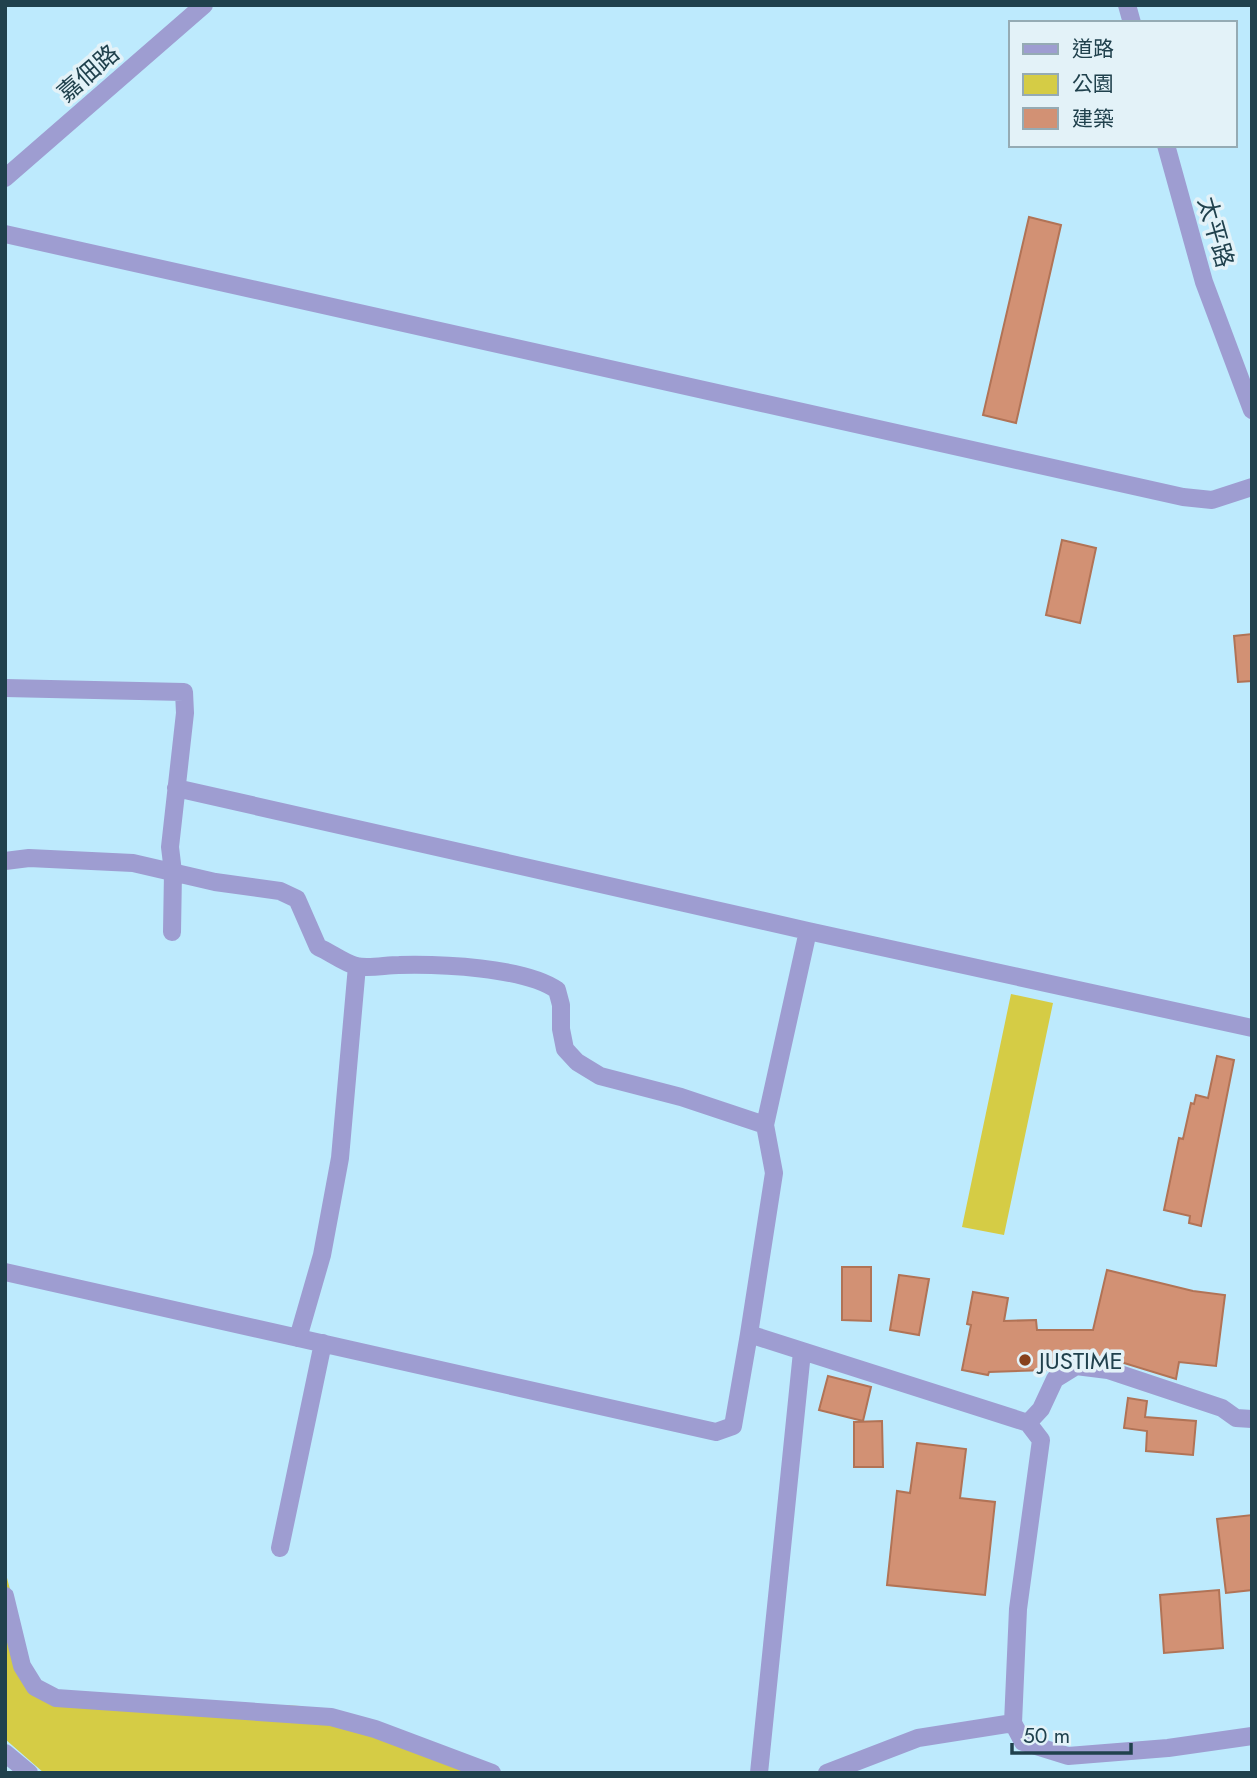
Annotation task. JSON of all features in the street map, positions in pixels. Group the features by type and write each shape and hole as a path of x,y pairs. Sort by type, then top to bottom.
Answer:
{"street":[{"name":"嘉佃路","path":"5,178 204,5"},
{"name":"太平路","path":"1167,147 1204,282 1252,410"},
{"path":"5,234 1183,497 1212,500 1252,487"},
{"path":"5,688 184,692 185,713 170,847 173,872 173,932"},
{"path":"176,788 808,932 1252,1028"},
{"path":"5,861 29,858 133,863 215,882 280,891 297,899 318,947 357,966 445,965 487,970 550,984 557,990 561,1005 565,1049 577,1062 600,1076 681,1097 765,1125"},
{"path":"5,1272 716,1432 733,1426 774,1173 765,1125 808,932"},
{"path":"298,1338 321,1255 340,1158 357,966"},
{"path":"749,1334 1028,1423 1041,1440 1018,1609 1013,1723 1023,1742 1068,1756 1168,1748 1252,1736"},
{"path":"280,1548 322,1343"},
{"path":"759,1773 802,1352"},
{"path":"1028,1423 1041,1409 1055,1379 1076,1366 1108,1370 1222,1408 1236,1418 1252,1419"},
{"path":"5,1596 22,1665 35,1688 56,1698 331,1717 375,1729 492,1773"},
{"path":"827,1773 918,1738 1013,1723"},
{"path":"5,1753 30,1773"}],"green space":[{"path":"1011,994 1053,1003 1004,1235 962,1227"},
{"path":"5,1570 15,1609 20,1656 42,1695 300,1706 383,1726 504,1773 44,1773 5,1739"}],"building":[{"path":"1029,217 1061,225 1016,423 983,415"},
{"path":"1062,540 1096,548 1080,623 1046,615"},
{"path":"1252,634 1252,681 1238,682 1234,636"},
{"path":"1217,1056 1234,1060 1201,1226 1189,1223 1190,1216 1164,1210 1179,1138 1183,1139 1191,1103 1194,1104 1196,1095 1208,1098"},
{"path":"842,1267 871,1267 871,1321 842,1320"},
{"path":"1107,1270 1193,1291 1225,1295 1216,1366 1179,1362 1176,1379 1111,1359 1066,1355 1065,1360 1048,1370 989,1372 988,1375 962,1370 971,1325 967,1324 973,1292 1008,1298 1004,1321 1036,1320 1037,1330 1093,1330"},
{"path":"899,1275 929,1279 919,1335 890,1330"},
{"path":"828,1376 871,1387 863,1421 819,1410"},
{"path":"1128,1398 1147,1401 1145,1417 1196,1421 1193,1455 1146,1451 1147,1431 1124,1428"},
{"path":"882,1421 883,1467 854,1467 854,1422"},
{"path":"917,1443 966,1449 960,1498 995,1502 985,1595 887,1585 897,1491 910,1493"},
{"path":"1252,1515 1252,1590 1226,1593 1217,1519"},
{"path":"1219,1590 1223,1648 1164,1653 1160,1595"}],"place":[{"name":"JUSTIME","path":"1025,1360"}]}
